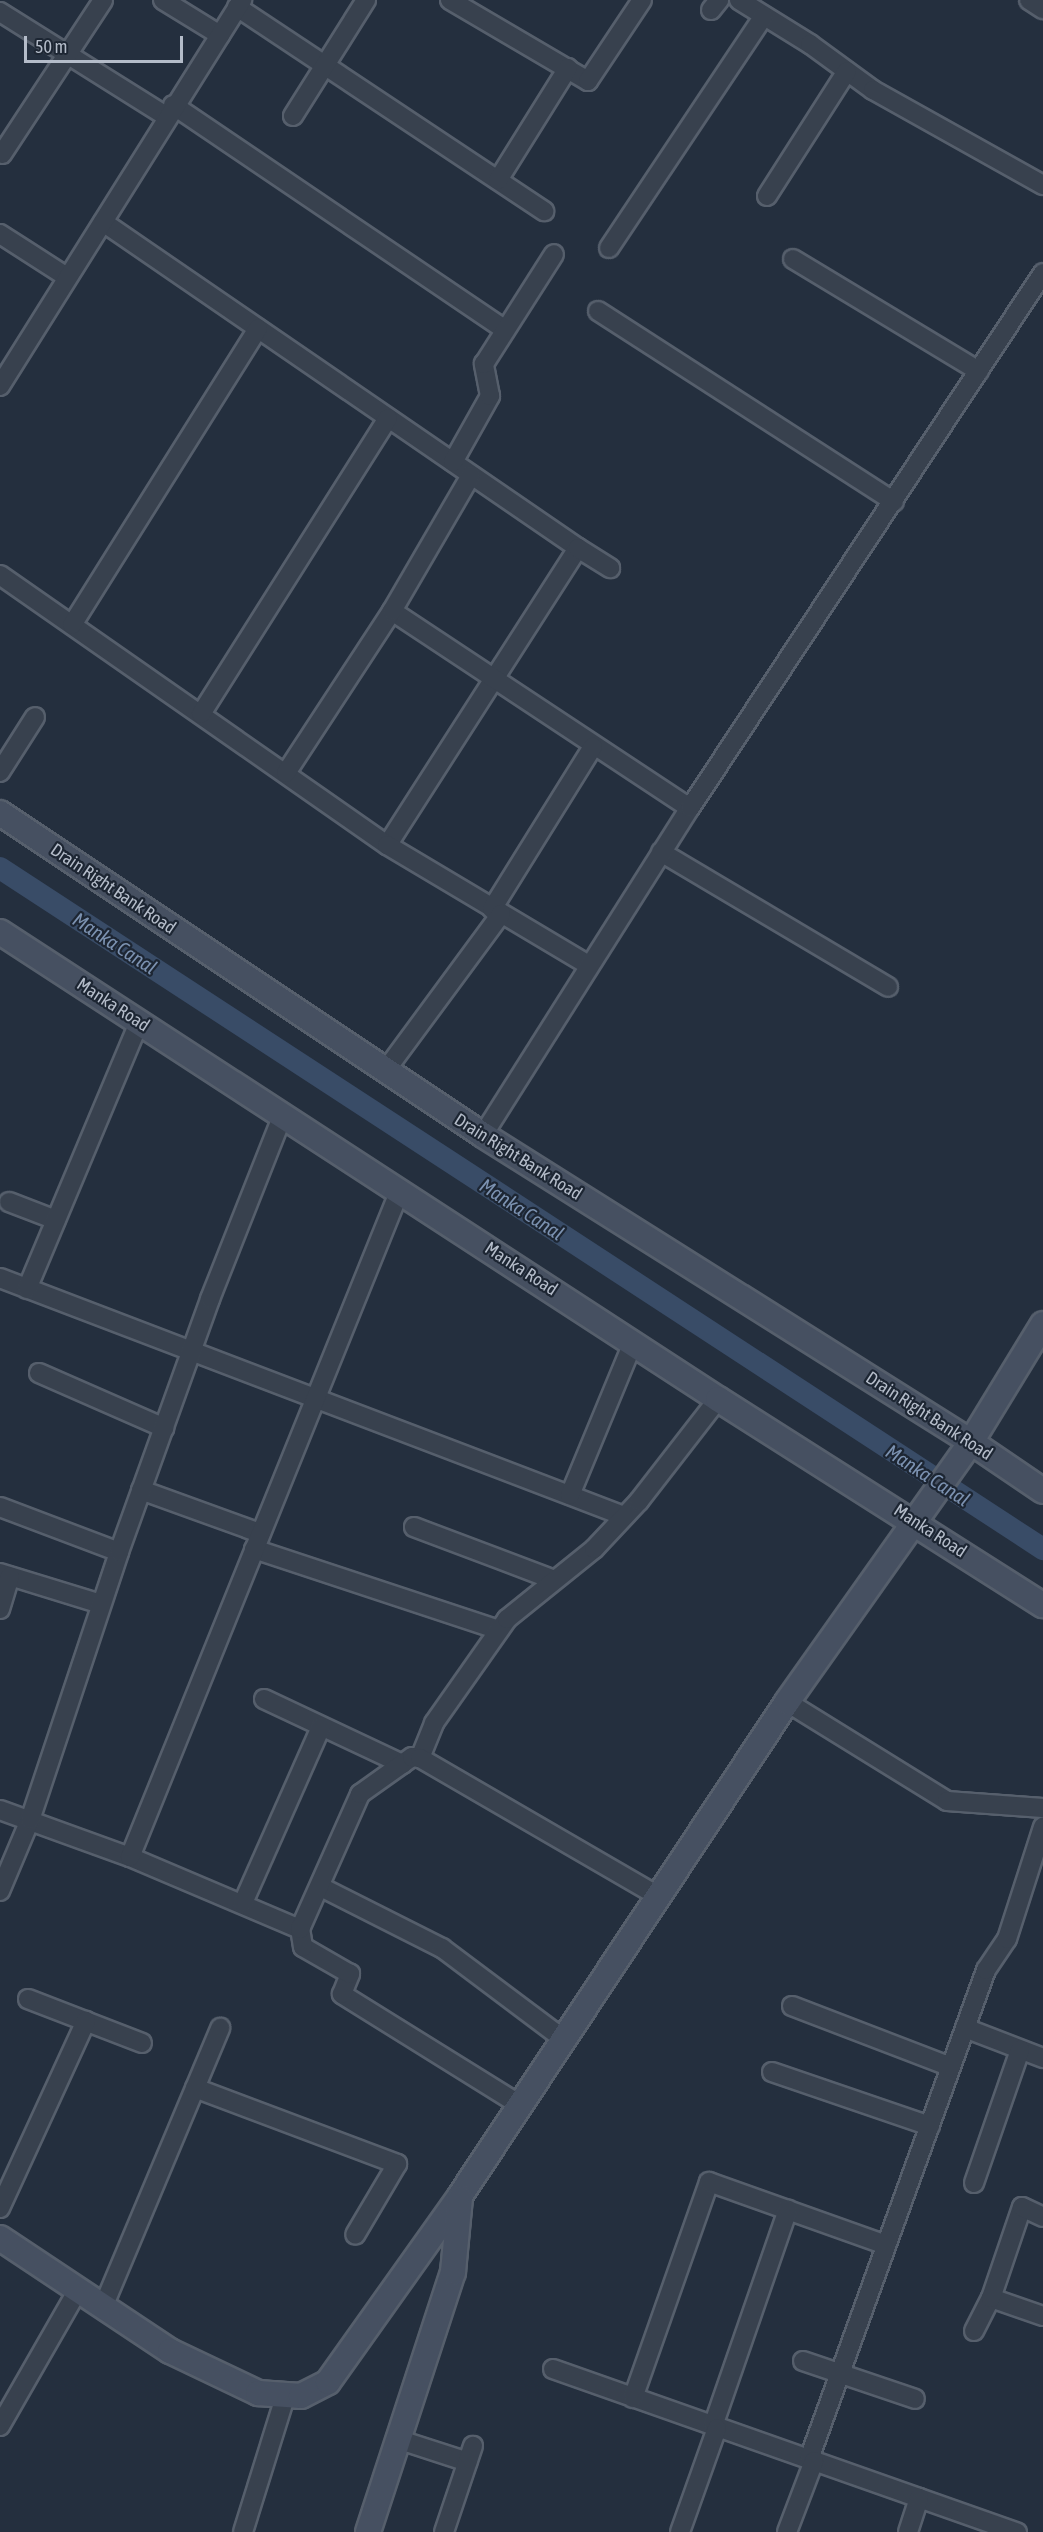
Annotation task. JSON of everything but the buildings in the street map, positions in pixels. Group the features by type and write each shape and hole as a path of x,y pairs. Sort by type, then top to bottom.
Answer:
{"main road":[{"name":"Drain Right Bank Road","path":"0,813 483,1135 971,1442 1043,1491"},
{"name":"Manka Road","path":"0,932 400,1190 718,1399 916,1522 1043,1605"},
{"path":"0,2238 170,2351 258,2393 285,2397 315,2392 328,2382 460,2196 656,1895 787,1702 971,1442 1043,1324"},
{"path":"368,2532 400,2440 453,2271 460,2196"}],"street":[{"path":"2,154 65,53 103,0"},
{"path":"163,0 220,35"},
{"path":"293,116 366,0"},
{"path":"450,0 588,81 642,0"},
{"path":"739,0 873,90 1043,185"},
{"path":"1029,0 1043,9"},
{"path":"0,386 103,222 169,110 240,3 324,66 544,211"},
{"path":"0,12 65,53 169,110 505,330"},
{"path":"609,248 765,16"},
{"path":"498,180 568,68"},
{"path":"767,196 847,71"},
{"path":"103,222 610,568"},
{"path":"0,234 68,277"},
{"path":"453,462 490,396 484,364 554,254"},
{"path":"793,259 979,371"},
{"path":"483,1135 588,964 1043,273"},
{"path":"598,311 894,502"},
{"path":"72,625 258,328"},
{"path":"201,714 388,418"},
{"path":"286,773 392,611 471,475"},
{"path":"387,844 578,548"},
{"path":"0,575 387,844 496,912 588,964"},
{"path":"392,611 494,677 593,747 690,808"},
{"path":"0,772 35,717"},
{"path":"386,1070 496,912 593,747"},
{"path":"661,852 888,987"},
{"path":"27,1289 139,1022"},
{"path":"0,1891 30,1820 118,1552 191,1353 283,1114"},
{"path":"130,1857 400,1190"},
{"path":"9,1202 56,1220"},
{"path":"0,1278 191,1353 624,1516"},
{"path":"570,1496 633,1343"},
{"path":"39,1373 164,1428"},
{"path":"420,1758 434,1723 499,1630 530,1597 594,1549 624,1516 718,1399"},
{"path":"141,1490 257,1541 499,1630"},
{"path":"0,1507 118,1552"},
{"path":"414,1527 554,1580"},
{"path":"0,1609 5,1575 101,1604"},
{"path":"264,1700 402,1764"},
{"path":"787,1702 947,1801 1043,1808"},
{"path":"243,1903 321,1727"},
{"path":"520,2105 342,1994 350,1974 303,1947 300,1929 321,1887 360,1794 412,1757 420,1758 656,1895"},
{"path":"0,1810 130,1857 300,1929"},
{"path":"787,2532 886,2245 987,1970 1007,1939 1043,1827"},
{"path":"321,1887 442,1948 563,2039"},
{"path":"28,1999 142,2043"},
{"path":"792,2006 951,2067"},
{"path":"0,2208 86,2021"},
{"path":"103,2307 220,2028"},
{"path":"965,2028 1043,2058"},
{"path":"974,2183 1020,2049"},
{"path":"772,2072 930,2126"},
{"path":"195,2088 397,2164 355,2235"},
{"path":"633,2398 709,2182 886,2245"},
{"path":"974,2331 991,2298 1022,2207 1043,2217"},
{"path":"680,2532 788,2210"},
{"path":"0,2426 78,2290"},
{"path":"991,2298 1043,2316"},
{"path":"803,2361 915,2399"},
{"path":"553,2369 920,2498 986,2527 1017,2532"},
{"path":"243,2532 285,2397"},
{"path":"400,2440 471,2454 444,2532"},
{"path":"908,2532 920,2498"}],"waterway":[{"name":"Manka Canal","path":"0,868 1043,1549"}]}
